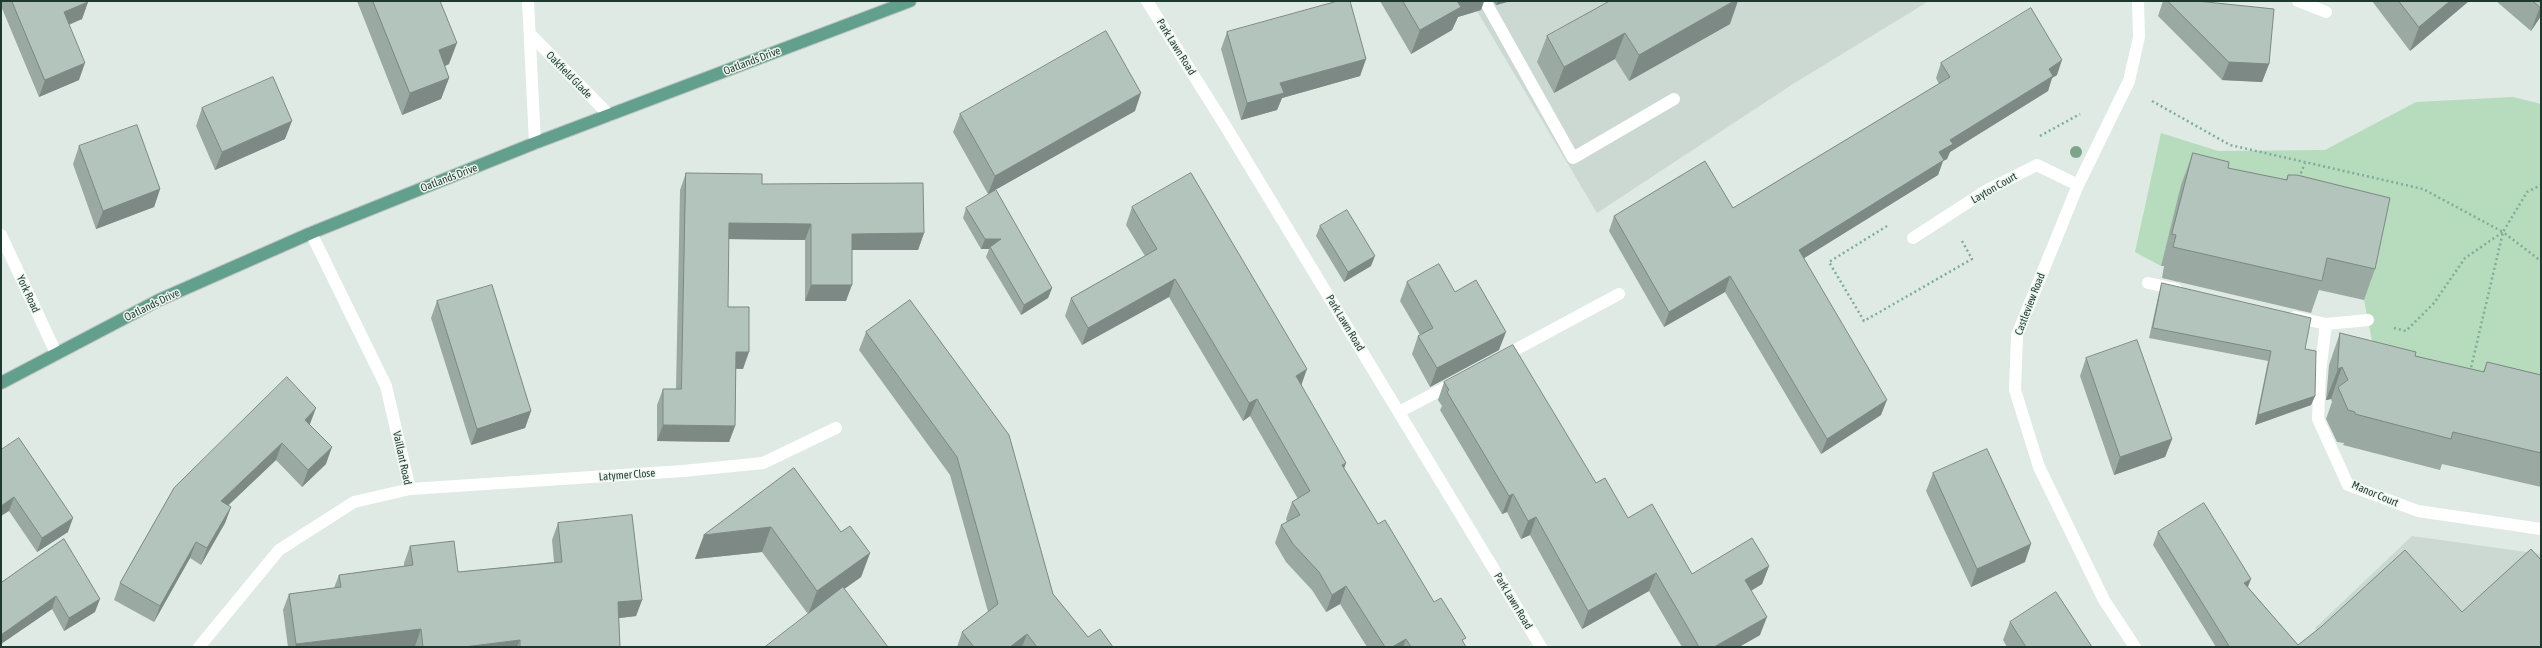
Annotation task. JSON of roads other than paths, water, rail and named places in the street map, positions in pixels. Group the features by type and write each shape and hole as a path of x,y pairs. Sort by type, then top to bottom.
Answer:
{"main road":[{"name":"Oatlands Drive","path":"1,383 159,300 311,233 535,143 910,1"}],"street":[{"name":"Oakfield Glade","path":"528,1 535,143"},
{"name":"Park Lawn Road","path":"1147,1 1541,647"},
{"path":"1485,1 1573,158 1674,98"},
{"name":"Castleview Road","path":"2135,647 2104,600 2039,467 2014,390 2017,335 2078,185 2126,89 2139,37 2138,1"},
{"path":"2298,1 2326,12"},
{"name":"Oakfield Glade","path":"530,34 609,115"},
{"name":"Layton Court","path":"1913,238 1987,190 2037,165 2078,185"},
{"name":"Vaillant Road","path":"207,645 279,550 354,502 410,489 386,386 311,233"},
{"name":"York Road","path":"1,235 56,353"},
{"path":"2148,283 2186,292"},
{"path":"1489,364 1619,294"},
{"path":"2279,313 2326,324 2368,320"},
{"name":"Manor Court","path":"2326,324 2318,418 2348,485 2418,511 2541,529"},
{"path":"1399,412 1468,375"},
{"name":"Latymer Close","path":"410,489 682,471 763,463 836,428"}]}
